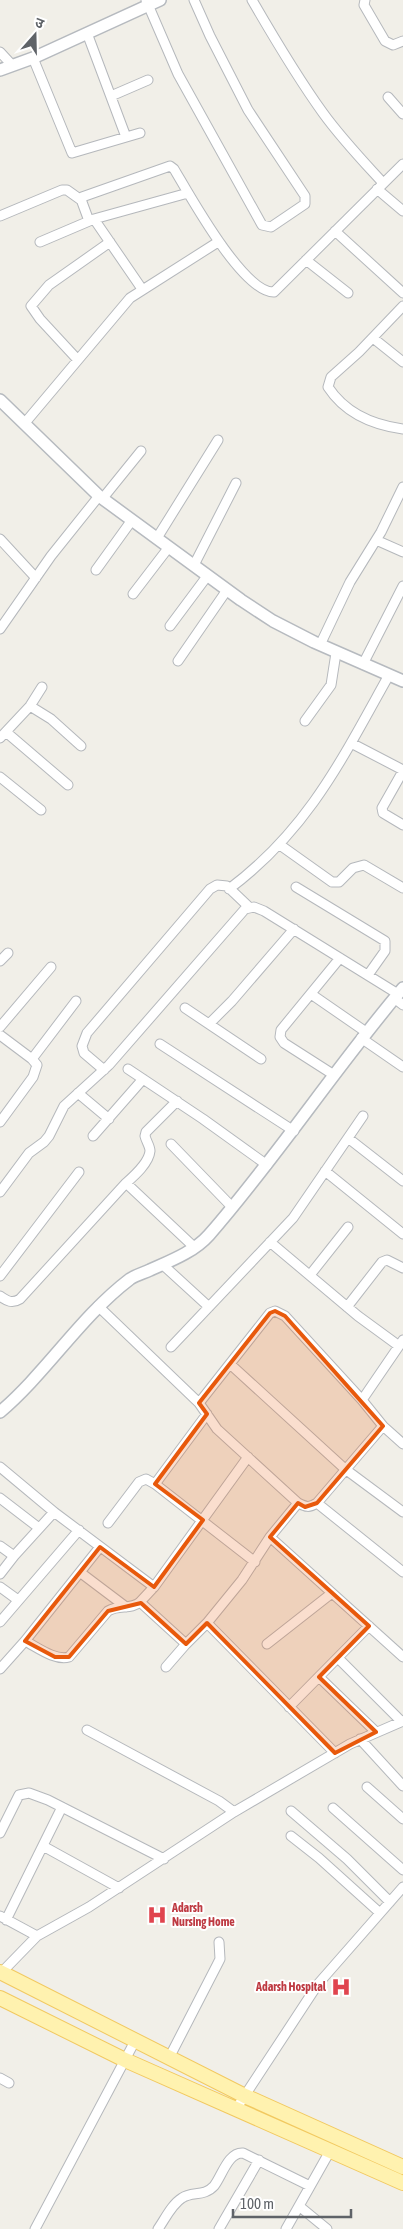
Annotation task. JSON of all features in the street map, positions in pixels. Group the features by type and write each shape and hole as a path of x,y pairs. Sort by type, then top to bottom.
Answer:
{"main road":[{"path":"1,1972 245,2096 403,2167"},
{"path":"0,1998 125,2060 403,2183"}],"street":[{"path":"149,1 178,74 262,225 271,227 305,204 305,196 248,110 210,36 194,0"},
{"path":"252,0 282,52 323,113 380,186 403,211"},
{"path":"365,0 364,5 385,41 393,45 403,41"},
{"path":"7,64 33,58 149,1"},
{"path":"0,70 7,64 149,1"},
{"path":"87,33 126,138"},
{"path":"0,52 7,64"},
{"path":"33,58 72,152 76,153 140,133"},
{"path":"110,96 148,80"},
{"path":"388,97 403,114"},
{"path":"81,200 84,196 165,167 174,169 218,242 244,273 269,292 278,290 403,164"},
{"path":"0,216 62,190 70,192 81,200 91,220 110,242 142,289"},
{"path":"40,242 91,220 188,193"},
{"path":"335,231 403,293"},
{"path":"78,359 40,319 31,306 49,285 110,242"},
{"path":"24,424 130,298 218,242"},
{"path":"306,260 348,293"},
{"path":"403,306 373,338 331,377 328,387 334,396 365,420 385,427 403,429"},
{"path":"373,338 403,362"},
{"path":"0,400 101,497 227,590 273,622 336,653 403,682"},
{"path":"157,538 218,440"},
{"path":"0,629 36,578 101,497 141,451"},
{"path":"194,565 236,483"},
{"path":"320,645 350,582 376,540 403,487"},
{"path":"96,570 132,520"},
{"path":"0,539 36,578"},
{"path":"376,540 403,552"},
{"path":"133,594 169,547"},
{"path":"170,626 208,575"},
{"path":"363,664 403,586"},
{"path":"178,661 227,590"},
{"path":"305,721 331,685 336,653"},
{"path":"229,889 280,845 308,811 332,777 389,676"},
{"path":"42,688 30,706 3,735 68,785"},
{"path":"30,706 52,719 81,746"},
{"path":"351,743 403,771 382,808 383,812 390,818 403,825"},
{"path":"0,777 41,810"},
{"path":"280,845 332,882 339,882 353,868 358,865 364,865 403,888"},
{"path":"0,1412 22,1393 98,1306 132,1278 194,1247 208,1236 294,1131 364,1035 399,996 264,911 249,907 222,884 217,885 210,889 87,1034 82,1046 84,1053 104,1070"},
{"path":"296,886 385,941 385,951 368,975"},
{"path":"0,1192 29,1153 49,1136 64,1106 104,1070 204,955 245,909 249,907"},
{"path":"210,1024 247,985 294,929"},
{"path":"0,962 8,953"},
{"path":"334,1075 284,1043 280,1038 281,1030 340,958"},
{"path":"0,1027 51,967"},
{"path":"311,994 403,1067"},
{"path":"32,1059 76,1001"},
{"path":"185,1008 261,1059"},
{"path":"0,1035 32,1059 37,1065 33,1077 0,1122"},
{"path":"160,1044 294,1131"},
{"path":"128,1069 177,1101 267,1165"},
{"path":"93,1136 143,1079"},
{"path":"78,1093 109,1118"},
{"path":"0,1296 8,1301 15,1302 20,1299 136,1174 149,1154 149,1146 145,1136 146,1132 177,1101"},
{"path":"171,1347 293,1218 364,1116"},
{"path":"348,1138 403,1181"},
{"path":"171,1144 232,1207"},
{"path":"326,1171 403,1234"},
{"path":"0,1276 79,1172"},
{"path":"126,1183 194,1247"},
{"path":"310,1275 348,1227"},
{"path":"270,1242 347,1307 401,1343 362,1400"},
{"path":"347,1307 382,1262 387,1260 403,1268"},
{"path":"162,1264 209,1307"},
{"path":"98,1306 199,1403 217,1429 305,1507 317,1502 383,1426"},
{"path":"199,1403 270,1313 280,1312 362,1400 383,1426 403,1444"},
{"path":"230,1364 345,1469 403,1512"},
{"path":"155,1484 207,1414"},
{"path":"25,1641 55,1657 69,1658 108,1611 114,1607 132,1607 140,1602 154,1587 248,1457"},
{"path":"0,1467 54,1512 154,1587"},
{"path":"108,1523 142,1479 146,1479 203,1520 255,1562"},
{"path":"0,1498 39,1528"},
{"path":"166,1667 229,1598 270,1537 298,1502"},
{"path":"317,1502 403,1572"},
{"path":"0,1574 54,1512"},
{"path":"0,1622 79,1530"},
{"path":"270,1537 403,1657"},
{"path":"0,1546 14,1556"},
{"path":"0,1669 25,1641 100,1547"},
{"path":"81,1572 126,1607"},
{"path":"0,1587 18,1600"},
{"path":"267,1644 332,1593"},
{"path":"140,1602 186,1644"},
{"path":"207,1623 335,1753"},
{"path":"289,1707 369,1626"},
{"path":"1,1972 37,1936 89,1907 234,1812 360,1739 402,1721 338,1658"},
{"path":"319,1677 376,1732"},
{"path":"87,1730 219,1801 234,1812"},
{"path":"360,1739 403,1786"},
{"path":"367,1787 403,1819"},
{"path":"0,1833 19,1795 23,1793 48,1800 164,1858"},
{"path":"37,1936 3,1918 43,1846 62,1807"},
{"path":"333,1808 403,1870"},
{"path":"291,1810 347,1859 390,1902"},
{"path":"291,1836 335,1872 380,1913"},
{"path":"43,1846 119,1888"},
{"path":"335,1872 347,1859"},
{"path":"236,2109 318,1984 403,1886"},
{"path":"169,2058 220,1959 219,1942"},
{"path":"35,2229 135,2041"},
{"path":"0,2078 10,2083"},
{"path":"286,2229 330,2151"},
{"path":"158,2229 181,2198 187,2195 202,2194 213,2186 236,2154 243,2153 310,2186"},
{"path":"219,2229 259,2160"},
{"path":"299,2206 327,2229"}],"highlighted area":[{"path":"275,1311 285,1316 383,1426 317,1503 305,1507 298,1503 270,1537 369,1626 319,1677 376,1732 335,1753 207,1623 186,1644 141,1603 108,1611 69,1657 55,1657 25,1641 100,1547 154,1587 203,1520 155,1484 207,1414 199,1403 270,1313"}],"place":[{"name":"Adarsh Nursing Home","path":"157,1915"},
{"name":"Adarsh Hospital","path":"341,1987"}]}
